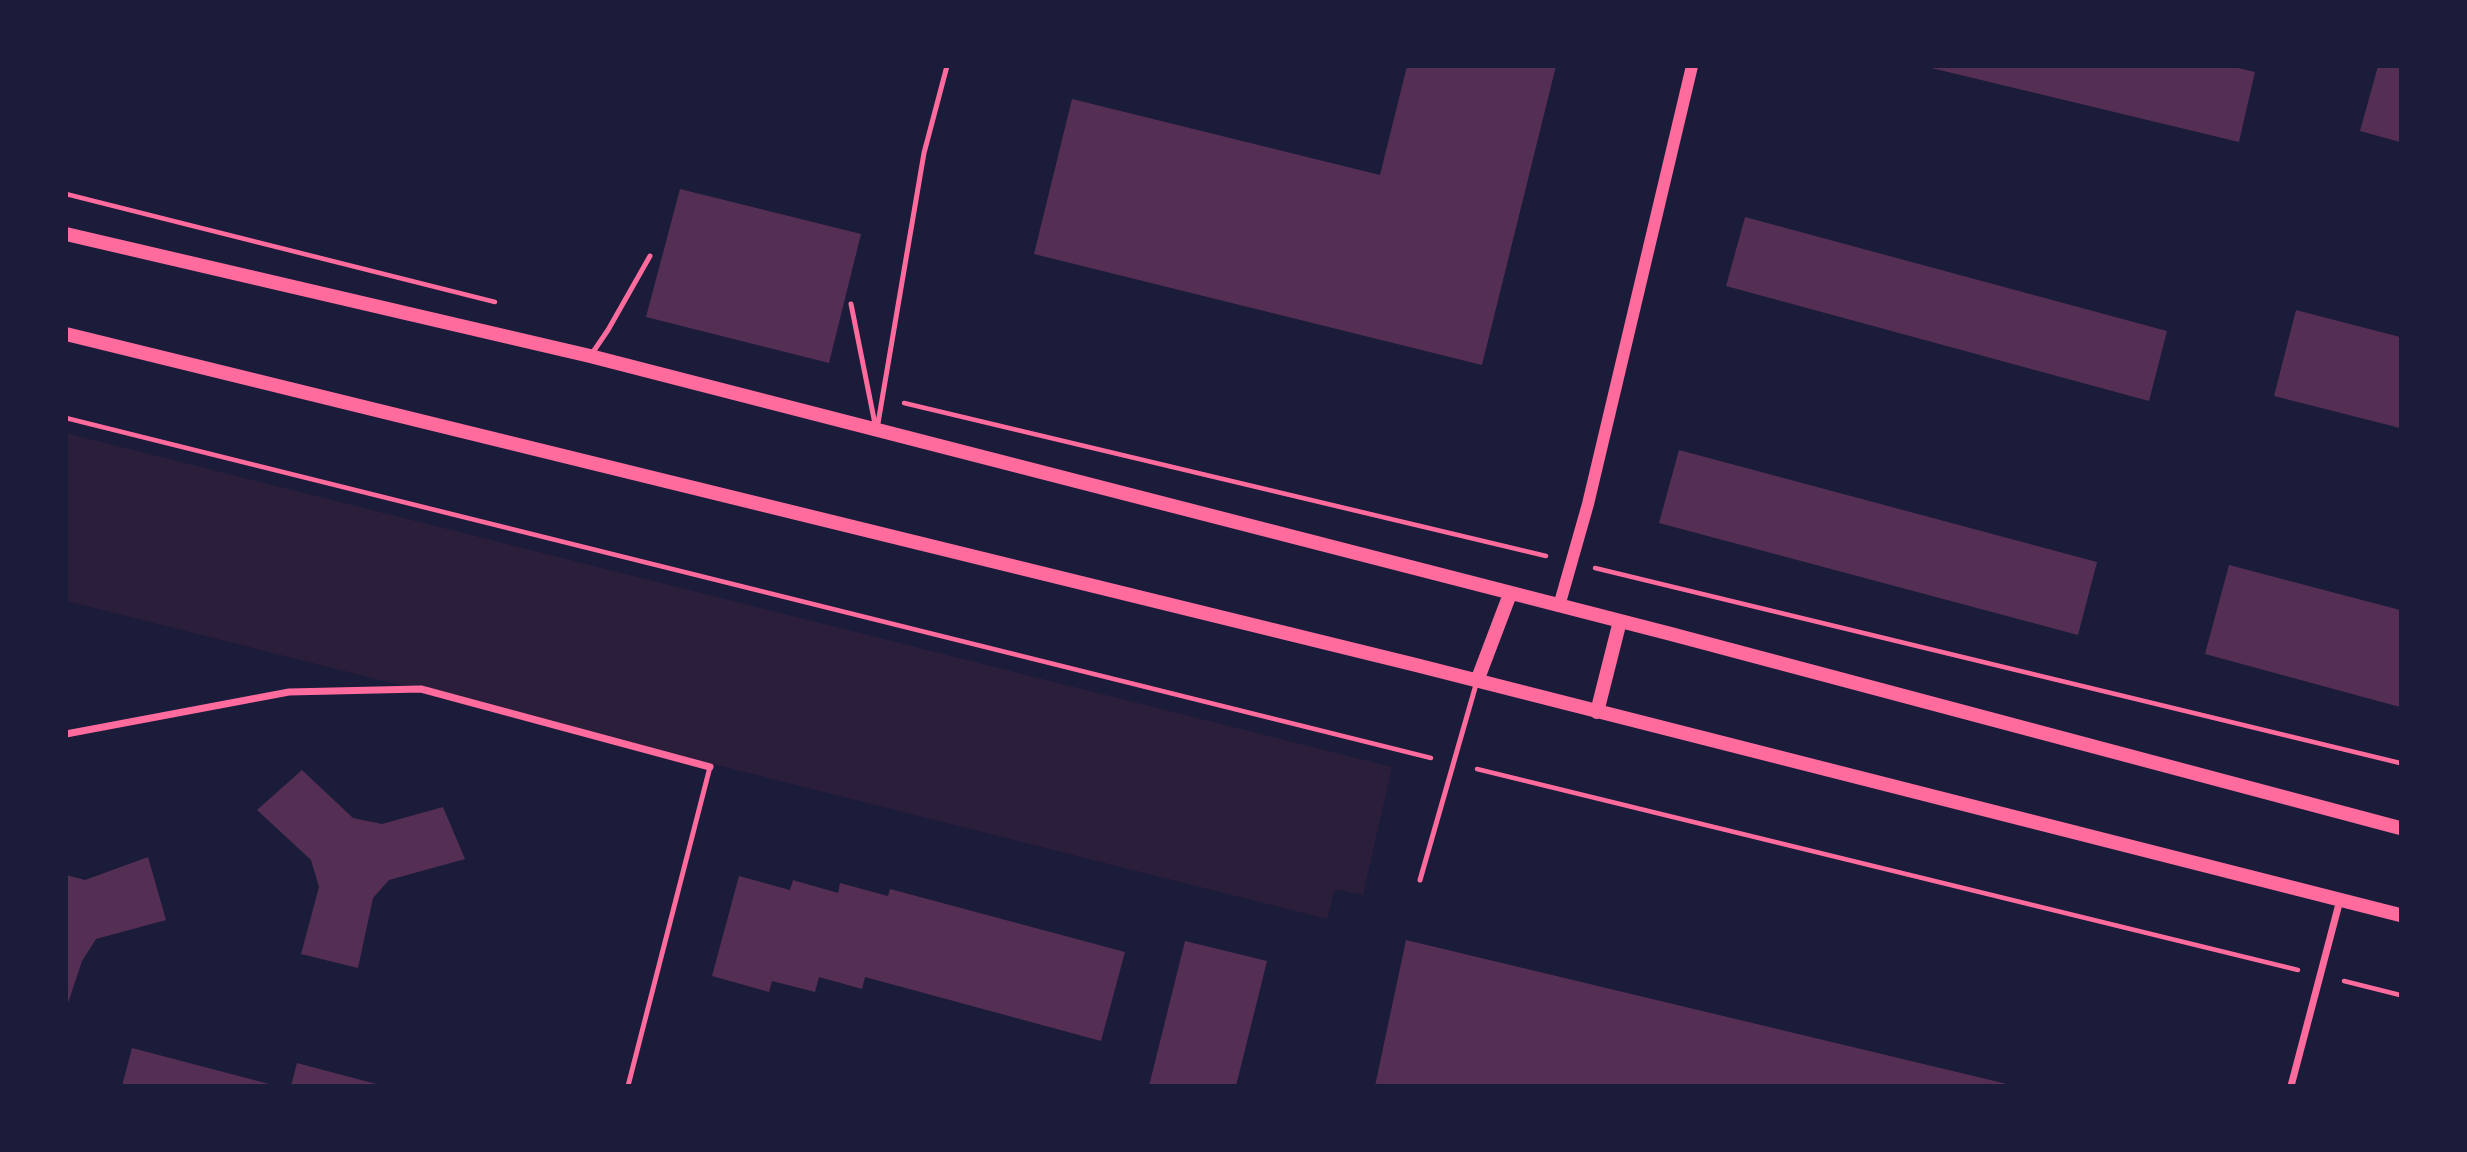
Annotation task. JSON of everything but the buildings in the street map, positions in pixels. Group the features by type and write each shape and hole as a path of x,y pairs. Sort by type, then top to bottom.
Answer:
{"main road":[{"path":"66,234 590,356 1620,621 2400,828"},
{"path":"66,334 1477,681 2400,915"},
{"path":"1477,681 1510,594"},
{"path":"1597,712 1620,621"}],"street":[{"path":"1559,606 1572,562 1692,66"},
{"path":"66,733 289,692 421,689 710,767"},
{"path":"2291,1086 2340,899"}],"lane":[{"path":"877,432 924,153 947,66"},
{"path":"590,356 650,256"},
{"path":"851,304 877,432"},
{"path":"1420,880 1477,681"},
{"path":"628,1086 710,767"}],"path":[{"path":"66,194 500,303"},
{"path":"884,399 1572,562 2400,763"},
{"path":"66,418 1452,763 2400,995"}],"shaded area":[{"path":"66,433 1392,767 1363,895 1335,889 1327,919 67,601"}]}
